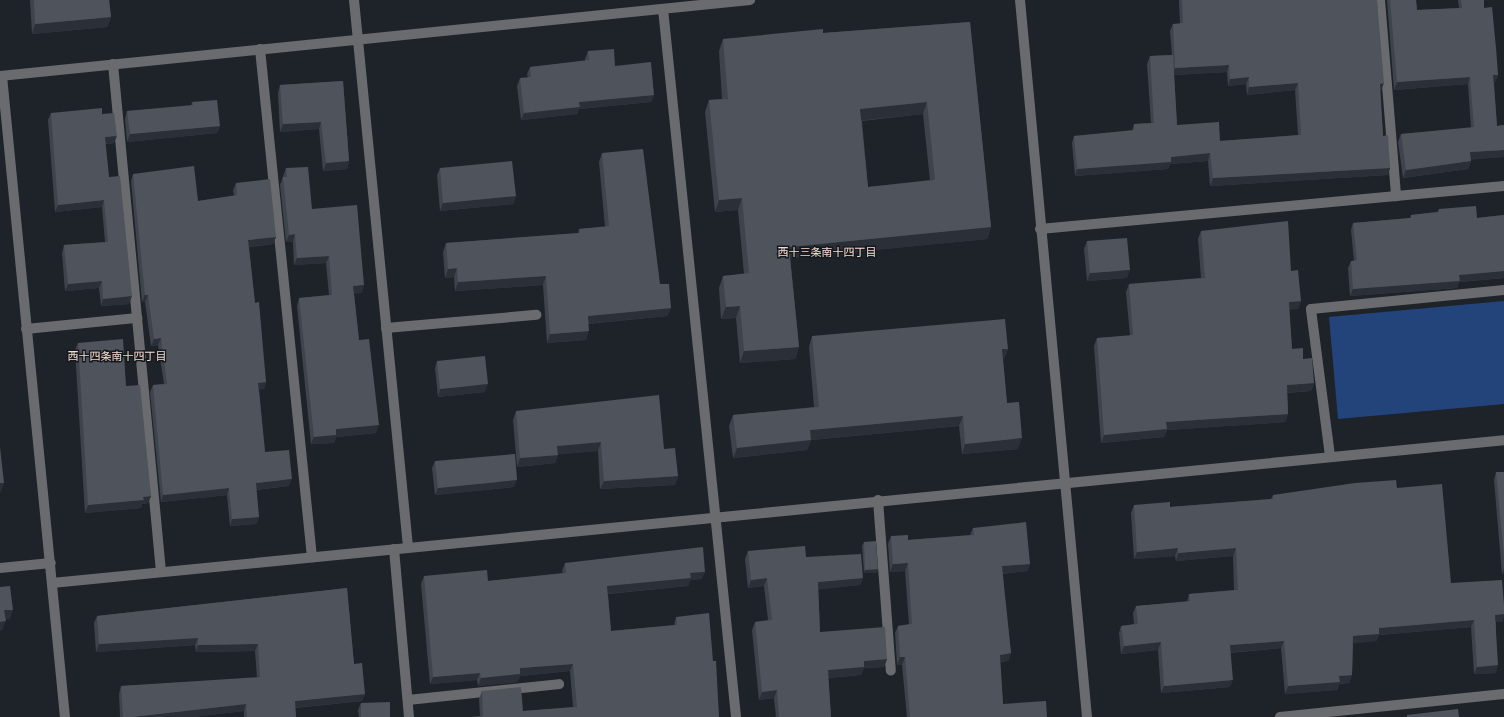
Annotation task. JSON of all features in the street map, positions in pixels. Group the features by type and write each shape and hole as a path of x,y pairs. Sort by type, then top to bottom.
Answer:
{"street":[{"path":"354,0 408,547"},
{"path":"66,717 1,76 750,0"},
{"path":"1020,0 1040,229 1087,717"},
{"path":"1380,0 1396,196"},
{"path":"663,9 718,517 736,717"},
{"path":"260,49 312,557"},
{"path":"113,64 161,572"},
{"path":"1040,229 1504,186"},
{"path":"1330,456 1312,310 1504,290"},
{"path":"386,328 536,315"},
{"path":"26,329 137,318"},
{"path":"52,583 878,500 1504,440"},
{"path":"878,500 891,671"},
{"path":"394,549 409,717"},
{"path":"0,568 51,563"},
{"path":"408,700 559,684"},
{"path":"1280,717 1504,694"}],"shaded area":[{"path":"1504,301 1504,404 1338,419 1329,317"}],"building":[{"path":"34,0 109,0 111,17 35,24"},
{"path":"1182,0 1377,0 1384,83 1380,84 1383,136 1388,135 1390,168 1213,178 1210,153 1171,157 1171,162 1077,169 1074,136 1134,130 1134,124 1154,123 1150,56 1173,55 1177,125 1219,122 1220,141 1301,135 1298,83 1249,87 1249,77 1230,79 1229,65 1175,68 1173,24 1183,23"},
{"path":"1390,0 1416,0 1417,10 1462,8 1461,0 1484,0 1484,8 1492,7 1498,75 1493,75 1497,126 1504,125 1504,150 1470,152 1471,161 1406,170 1401,134 1474,127 1470,77 1397,82"},
{"path":"970,22 991,227 789,247 799,347 744,351 740,306 726,307 723,276 749,273 742,198 719,200 709,100 728,99 723,39 823,29 823,33","holes":["927,102 935,180 868,187 860,109"]},
{"path":"614,49 615,66 651,62 654,95 579,102 580,107 524,113 520,78 531,77 530,67 589,60 588,51"},
{"path":"343,81 349,161 326,163 321,122 283,124 280,85"},
{"path":"217,100 220,126 130,134 127,111 193,105 192,102"},
{"path":"102,108 102,114 114,113 117,136 105,137 109,177 120,176 132,296 103,299 102,281 68,284 64,245 108,242 104,200 58,205 51,113"},
{"path":"643,149 660,284 669,284 671,308 588,316 589,331 550,334 546,276 458,282 457,268 448,269 446,243 580,233 579,229 609,226 602,153"},
{"path":"512,161 516,196 443,203 440,168"},
{"path":"194,166 198,201 237,195 236,183 270,179 276,237 248,240 255,303 259,302 266,382 258,383 265,452 289,450 292,479 256,483 259,517 232,519 229,488 163,495 153,385 167,384 161,338 154,339 148,295 145,295 133,174"},
{"path":"308,167 312,209 357,205 364,285 353,286 359,340 369,339 379,425 336,429 336,435 314,437 299,298 332,295 329,256 297,258 295,234 289,235 283,177 287,177 286,168"},
{"path":"1476,206 1477,218 1504,215 1504,271 1459,275 1460,281 1353,289 1351,261 1357,260 1353,223 1411,218 1411,215 1439,212 1439,209"},
{"path":"1288,221 1291,271 1298,270 1301,301 1289,302 1292,349 1303,348 1303,359 1312,358 1314,383 1287,385 1288,414 1166,422 1167,429 1104,435 1097,338 1133,335 1129,284 1205,278 1201,231"},
{"path":"1127,238 1130,270 1090,273 1087,241"},
{"path":"1005,319 1008,349 1002,349 1007,403 1019,402 1022,438 965,444 963,416 810,430 811,440 737,448 733,415 819,407 812,336"},
{"path":"123,339 126,386 140,385 151,496 143,497 144,500 88,505 78,343"},
{"path":"485,356 488,384 440,389 437,361"},
{"path":"659,395 664,449 675,448 678,476 604,481 601,442 557,446 558,455 520,458 516,411"},
{"path":"0,447 4,483 0,483"},
{"path":"515,454 517,480 438,488 435,461"},
{"path":"1496,472 1504,472 1504,557"},
{"path":"1396,480 1397,488 1442,484 1451,583 1502,580 1504,614 1495,615 1498,665 1477,667 1474,620 1379,628 1379,634 1353,636 1352,675 1339,676 1340,682 1288,686 1284,641 1230,645 1233,680 1164,686 1161,642 1124,646 1121,626 1138,624 1136,606 1190,601 1189,594 1238,590 1236,548 1178,553 1178,548 1137,552 1134,505 1170,502 1170,507 1273,499 1273,495 1355,483"},
{"path":"1026,522 1030,564 1002,566 1011,653 1000,655 1003,704 1046,701 1047,717 910,717 905,657 900,657 898,626 912,624 908,563 893,564 891,536 908,535 908,540 974,535 973,528"},
{"path":"876,541 878,569 865,570 864,542"},
{"path":"805,546 806,557 861,554 863,578 818,582 820,632 885,627 887,659 864,661 864,667 828,670 831,717 779,717 777,690 762,692 755,622 772,620 767,578 751,580 748,551"},
{"path":"703,547 705,572 690,573 691,578 607,586 611,631 677,625 676,617 709,613 713,661 716,661 719,717 471,717 483,716 482,691 521,687 523,711 577,707 573,664 520,668 520,674 481,678 480,673 433,677 424,576 487,570 488,581 566,573 565,563"},
{"path":"10,586 13,610 4,610 6,621 0,622 0,587"},
{"path":"347,588 354,664 362,663 365,694 295,701 296,717 247,717 246,704 123,717 121,686 260,677 258,644 198,645 198,638 99,644 97,616"},
{"path":"390,702 390,717 361,717 361,703"},
{"path":"1458,709 1459,717 1407,717 1407,715"}],"district":[{"name":"西十三条南十四丁目","path":"827,253"},
{"name":"西十四条南十四丁目","path":"117,357"}]}
